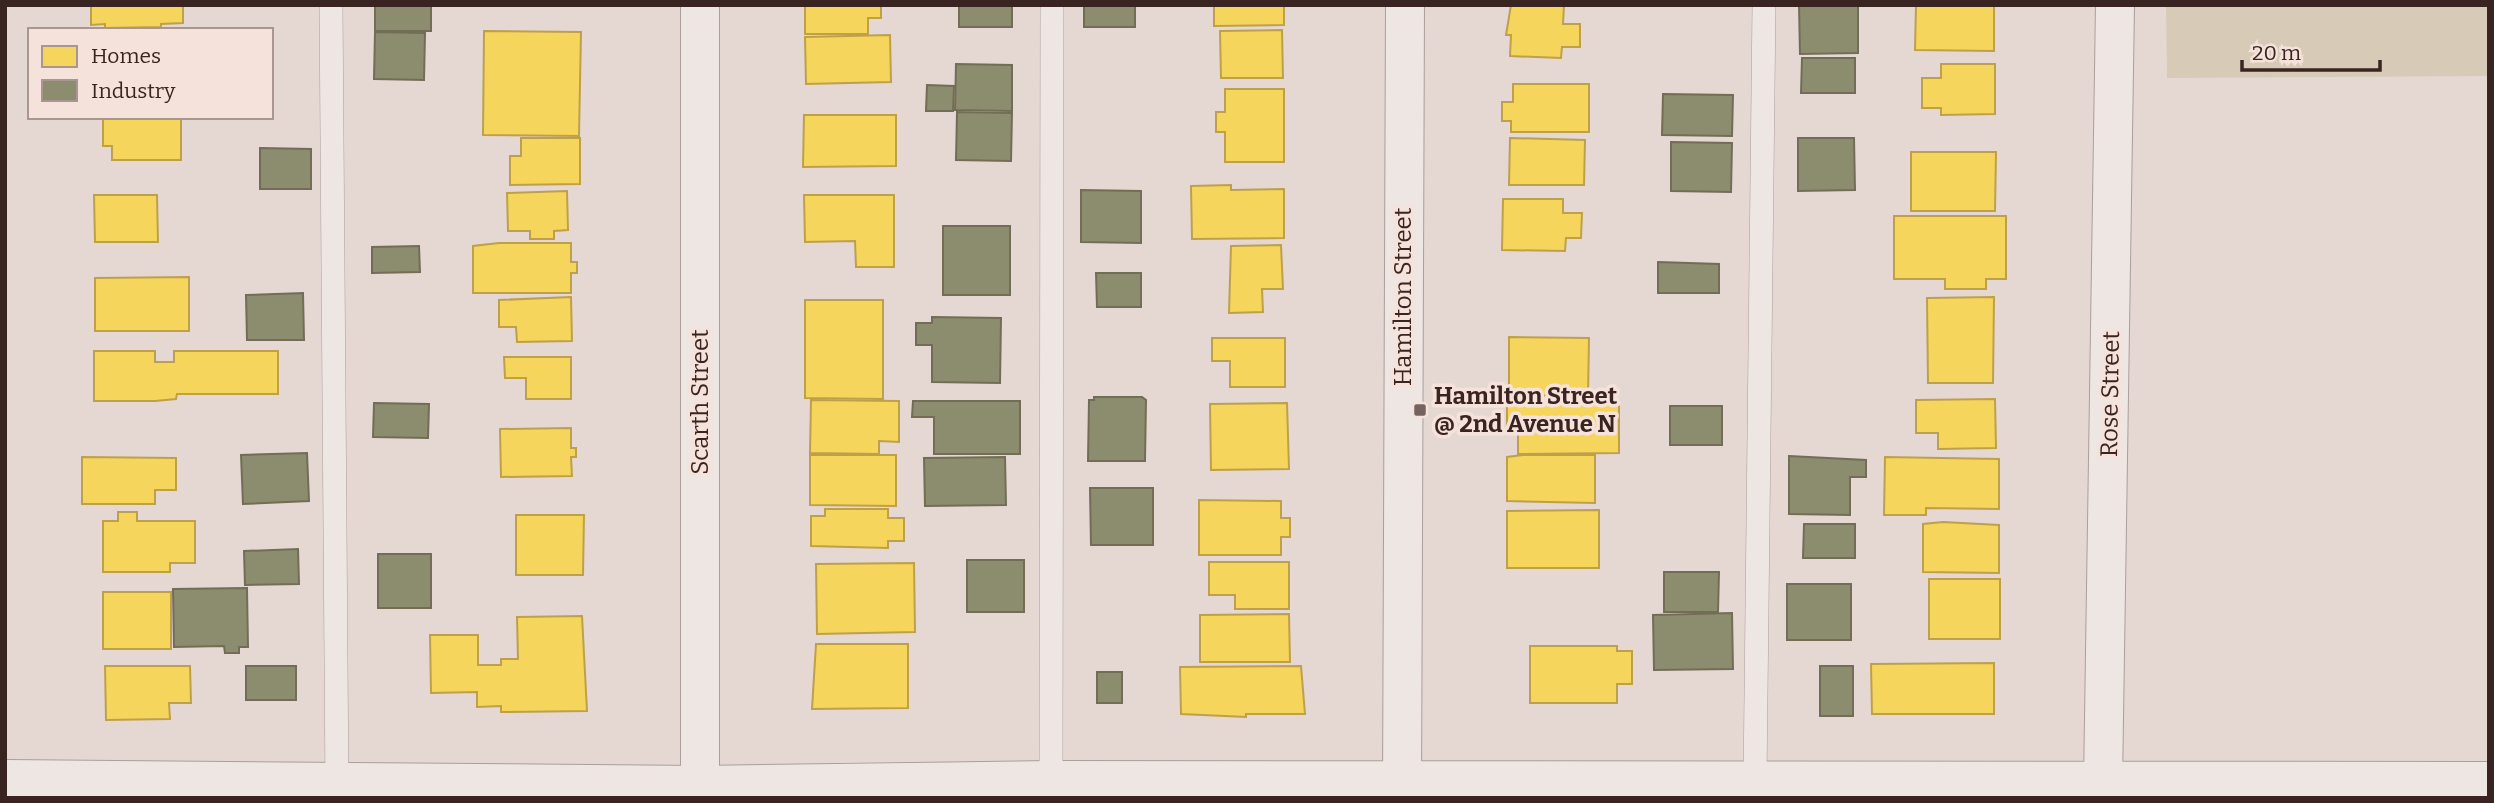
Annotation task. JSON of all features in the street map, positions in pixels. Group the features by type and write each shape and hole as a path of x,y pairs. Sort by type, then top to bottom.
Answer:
{"street":[{"name":"Scarth Street","path":"700,5 700,791"},
{"name":"Hamilton Street","path":"1402,790 1405,5"},
{"name":"Rose Street","path":"2103,783 2115,5"},
{"path":"5,779 337,789 700,791 1402,790 1755,781 2480,787"}],"lane":[{"path":"331,5 337,789"},
{"path":"1051,789 1052,5"},
{"path":"1755,781 1764,5"}],"shaded area":[{"path":"2166,5 2489,5 2489,76 2167,78"}],"building: Homes":[{"path":"91,5 183,5 183,23 161,24 161,27 105,28 105,24 91,25"},
{"path":"805,5 881,5 881,18 868,18 868,34 805,34"},
{"path":"1214,5 1284,5 1284,25 1214,26"},
{"path":"1511,5 1564,5 1563,24 1580,24 1580,47 1562,47 1561,58 1510,56 1511,35 1506,35"},
{"path":"1916,5 1994,5 1994,51 1915,50"},
{"path":"1282,30 1283,78 1221,78 1220,31"},
{"path":"484,31 581,32 579,136 483,135"},
{"path":"890,35 891,82 806,84 805,37"},
{"path":"1941,64 1995,64 1995,114 1941,115 1941,108 1922,108 1922,78 1941,78"},
{"path":"1513,84 1589,84 1589,132 1511,132 1511,121 1502,121 1502,102 1513,102"},
{"path":"1225,89 1284,89 1284,162 1225,162 1225,132 1216,132 1216,112 1225,112"},
{"path":"804,115 896,115 896,166 803,167"},
{"path":"103,119 181,119 181,160 112,160 112,146 103,146"},
{"path":"521,138 580,138 580,184 510,185 510,156 521,156"},
{"path":"1510,138 1585,140 1584,185 1509,185"},
{"path":"1911,152 1996,152 1995,211 1911,211"},
{"path":"1231,185 1231,190 1284,189 1284,238 1192,239 1191,186"},
{"path":"567,191 568,230 554,231 554,239 530,239 530,231 508,231 507,193"},
{"path":"94,195 157,195 158,242 95,242"},
{"path":"804,195 894,195 894,267 856,267 855,241 805,242"},
{"path":"1503,199 1563,199 1563,213 1582,213 1581,238 1566,238 1565,251 1502,250"},
{"path":"1894,216 2006,216 2006,279 1986,279 1986,289 1945,289 1945,279 1894,279"},
{"path":"499,243 571,243 571,262 577,262 577,273 571,273 571,293 473,293 473,246"},
{"path":"1281,245 1283,289 1262,289 1263,312 1229,313 1231,246"},
{"path":"189,277 189,331 95,331 95,278"},
{"path":"571,297 572,341 517,342 516,327 499,327 499,300"},
{"path":"1994,297 1993,383 1928,383 1927,298"},
{"path":"805,300 883,300 883,399 805,398"},
{"path":"1509,337 1589,338 1588,396 1509,395"},
{"path":"1212,338 1285,338 1285,387 1230,387 1230,361 1212,361"},
{"path":"94,351 155,351 155,362 174,362 174,351 278,351 278,394 177,394 176,399 155,401 94,401"},
{"path":"504,357 571,357 571,399 526,399 526,378 505,378"},
{"path":"1995,399 1996,448 1938,449 1938,433 1916,433 1916,400"},
{"path":"811,400 899,401 899,442 879,441 879,454 810,453"},
{"path":"1507,401 1619,401 1619,453 1518,454 1518,430 1507,430"},
{"path":"1287,403 1289,469 1211,470 1210,404"},
{"path":"571,428 571,448 576,448 576,457 571,457 572,476 501,477 500,429"},
{"path":"810,455 896,455 896,506 810,505"},
{"path":"1595,455 1595,503 1507,501 1507,457"},
{"path":"82,457 176,458 176,490 155,490 155,504 82,504"},
{"path":"1885,457 1999,459 1999,509 1926,508 1926,515 1884,515"},
{"path":"1199,500 1281,501 1281,518 1290,518 1290,537 1281,537 1281,555 1199,555"},
{"path":"825,509 888,509 888,518 904,518 904,541 888,541 888,548 811,546 811,516 825,516"},
{"path":"1599,510 1599,568 1507,568 1507,511"},
{"path":"118,512 137,512 137,521 195,521 195,563 170,563 170,572 103,572 103,521 118,521"},
{"path":"516,515 584,515 583,575 516,575"},
{"path":"1943,522 1999,525 1999,573 1923,572 1923,524"},
{"path":"1209,562 1289,562 1289,609 1235,609 1235,595 1209,595"},
{"path":"914,563 915,632 817,634 816,564"},
{"path":"1929,579 2000,579 2000,639 1929,639"},
{"path":"103,592 171,592 171,649 103,649"},
{"path":"1289,614 1290,662 1200,662 1200,615"},
{"path":"582,616 587,711 501,712 501,706 477,707 477,692 431,693 430,635 478,635 478,665 501,665 501,659 518,659 517,617"},
{"path":"816,644 908,644 908,708 812,709"},
{"path":"1530,646 1617,646 1617,651 1632,651 1632,684 1617,684 1617,703 1530,703"},
{"path":"1994,663 1994,714 1872,714 1871,664"},
{"path":"105,666 190,666 191,703 169,703 170,719 106,720"},
{"path":"1301,666 1305,714 1246,714 1246,717 1181,714 1180,667"}],"building: Industry":[{"path":"375,5 431,5 431,31 375,31"},
{"path":"959,5 1012,5 1012,27 959,27"},
{"path":"1084,5 1135,5 1135,27 1084,27"},
{"path":"1799,5 1858,5 1858,53 1800,54"},
{"path":"375,32 425,33 424,80 374,79"},
{"path":"1802,58 1855,58 1855,93 1801,93"},
{"path":"956,64 1012,65 1012,111 955,110"},
{"path":"927,85 954,86 953,111 926,111"},
{"path":"1663,94 1733,95 1732,136 1662,135"},
{"path":"957,112 1012,113 1011,161 956,160"},
{"path":"1798,138 1854,138 1855,190 1798,191"},
{"path":"1671,142 1732,143 1731,192 1671,191"},
{"path":"260,148 311,149 311,189 260,189"},
{"path":"1081,190 1141,191 1141,243 1081,242"},
{"path":"943,226 1010,226 1010,295 943,295"},
{"path":"419,246 420,272 372,273 372,247"},
{"path":"1658,262 1719,264 1719,293 1658,293"},
{"path":"1096,273 1141,273 1141,307 1097,307"},
{"path":"303,293 304,340 247,340 246,295"},
{"path":"932,317 1001,318 1000,383 932,382 932,345 916,345 916,323 932,323"},
{"path":"1094,397 1142,397 1146,400 1145,461 1088,461 1089,400 1094,400"},
{"path":"913,401 1020,401 1020,454 934,454 934,417 912,417"},
{"path":"374,403 429,404 428,438 373,437"},
{"path":"1670,406 1722,406 1722,445 1670,445"},
{"path":"307,453 309,501 243,504 241,455"},
{"path":"1789,456 1866,460 1866,477 1850,477 1850,515 1789,514"},
{"path":"1005,457 1006,505 925,506 924,458"},
{"path":"1090,488 1153,488 1153,545 1091,545"},
{"path":"1804,524 1855,524 1855,558 1803,558"},
{"path":"298,549 299,584 245,585 244,551"},
{"path":"378,554 431,554 431,608 378,608"},
{"path":"967,560 1024,560 1024,612 967,612"},
{"path":"1664,572 1719,572 1718,612 1664,612"},
{"path":"1787,584 1851,584 1851,640 1787,640"},
{"path":"247,588 248,647 239,647 239,653 225,653 224,646 174,647 173,589"},
{"path":"1732,613 1733,669 1654,670 1653,615"},
{"path":"246,666 296,666 296,700 246,700"},
{"path":"1820,666 1853,666 1853,716 1820,716"},
{"path":"1097,672 1122,672 1122,703 1097,703"}],"place":[{"name":"Hamilton Street @ 2nd Avenue N","path":"1420,410"}]}
